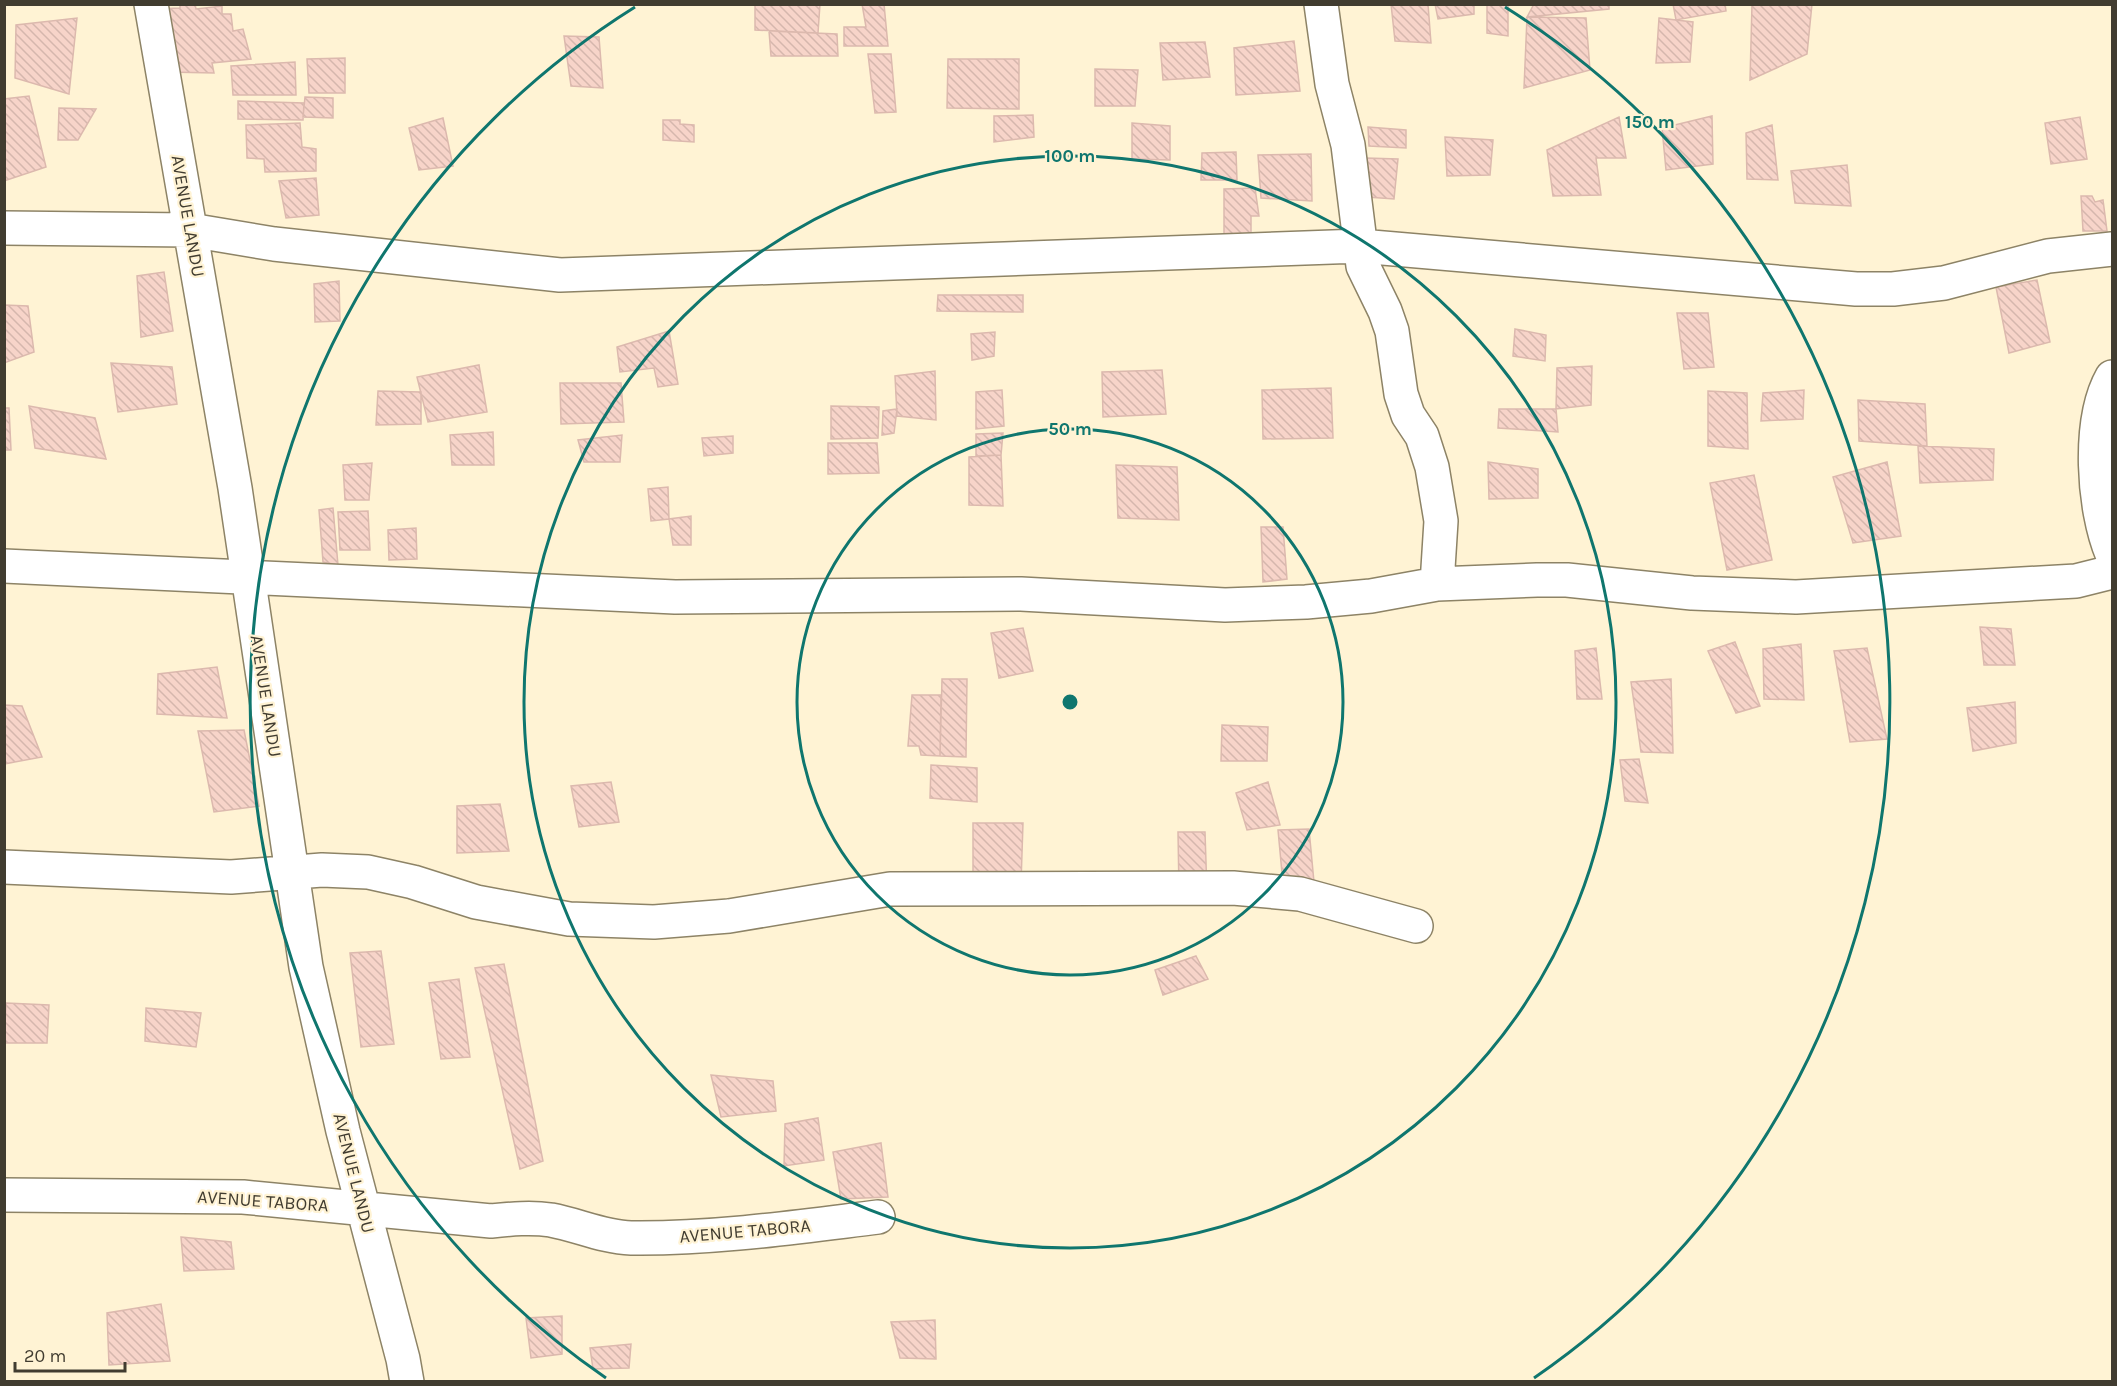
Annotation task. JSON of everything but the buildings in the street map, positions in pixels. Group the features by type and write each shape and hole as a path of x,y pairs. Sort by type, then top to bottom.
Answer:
{"street":[{"name":"AVENUE LANDU","path":"151,4 248,577 306,967 363,1210 403,1359 407,1382"},
{"path":"1321,4 1332,84 1348,145 1363,266 1392,331 1401,394 1408,415 1422,436 1432,467 1441,521 1437,584"},
{"path":"4,228 190,230 274,244 560,275 1360,246 1856,289 1893,289 1944,283 2048,256 2112,249"},
{"path":"2112,377 2104,392 2098,435 2097,485 2102,531 2112,554"},
{"path":"4,566 675,597 1021,594 1225,605 1317,601 1437,584 1567,580 1692,593 1796,597 2056,582 2112,572"},
{"path":"4,867 231,877 322,870 368,872 476,902 568,919 654,922 729,916 890,889 1157,886 1233,888 1300,894 1416,926"},
{"name":"AVENUE TABORA","path":"4,1195 243,1197 491,1221 524,1218 552,1220 584,1230 628,1238 745,1234 878,1217"}]}
